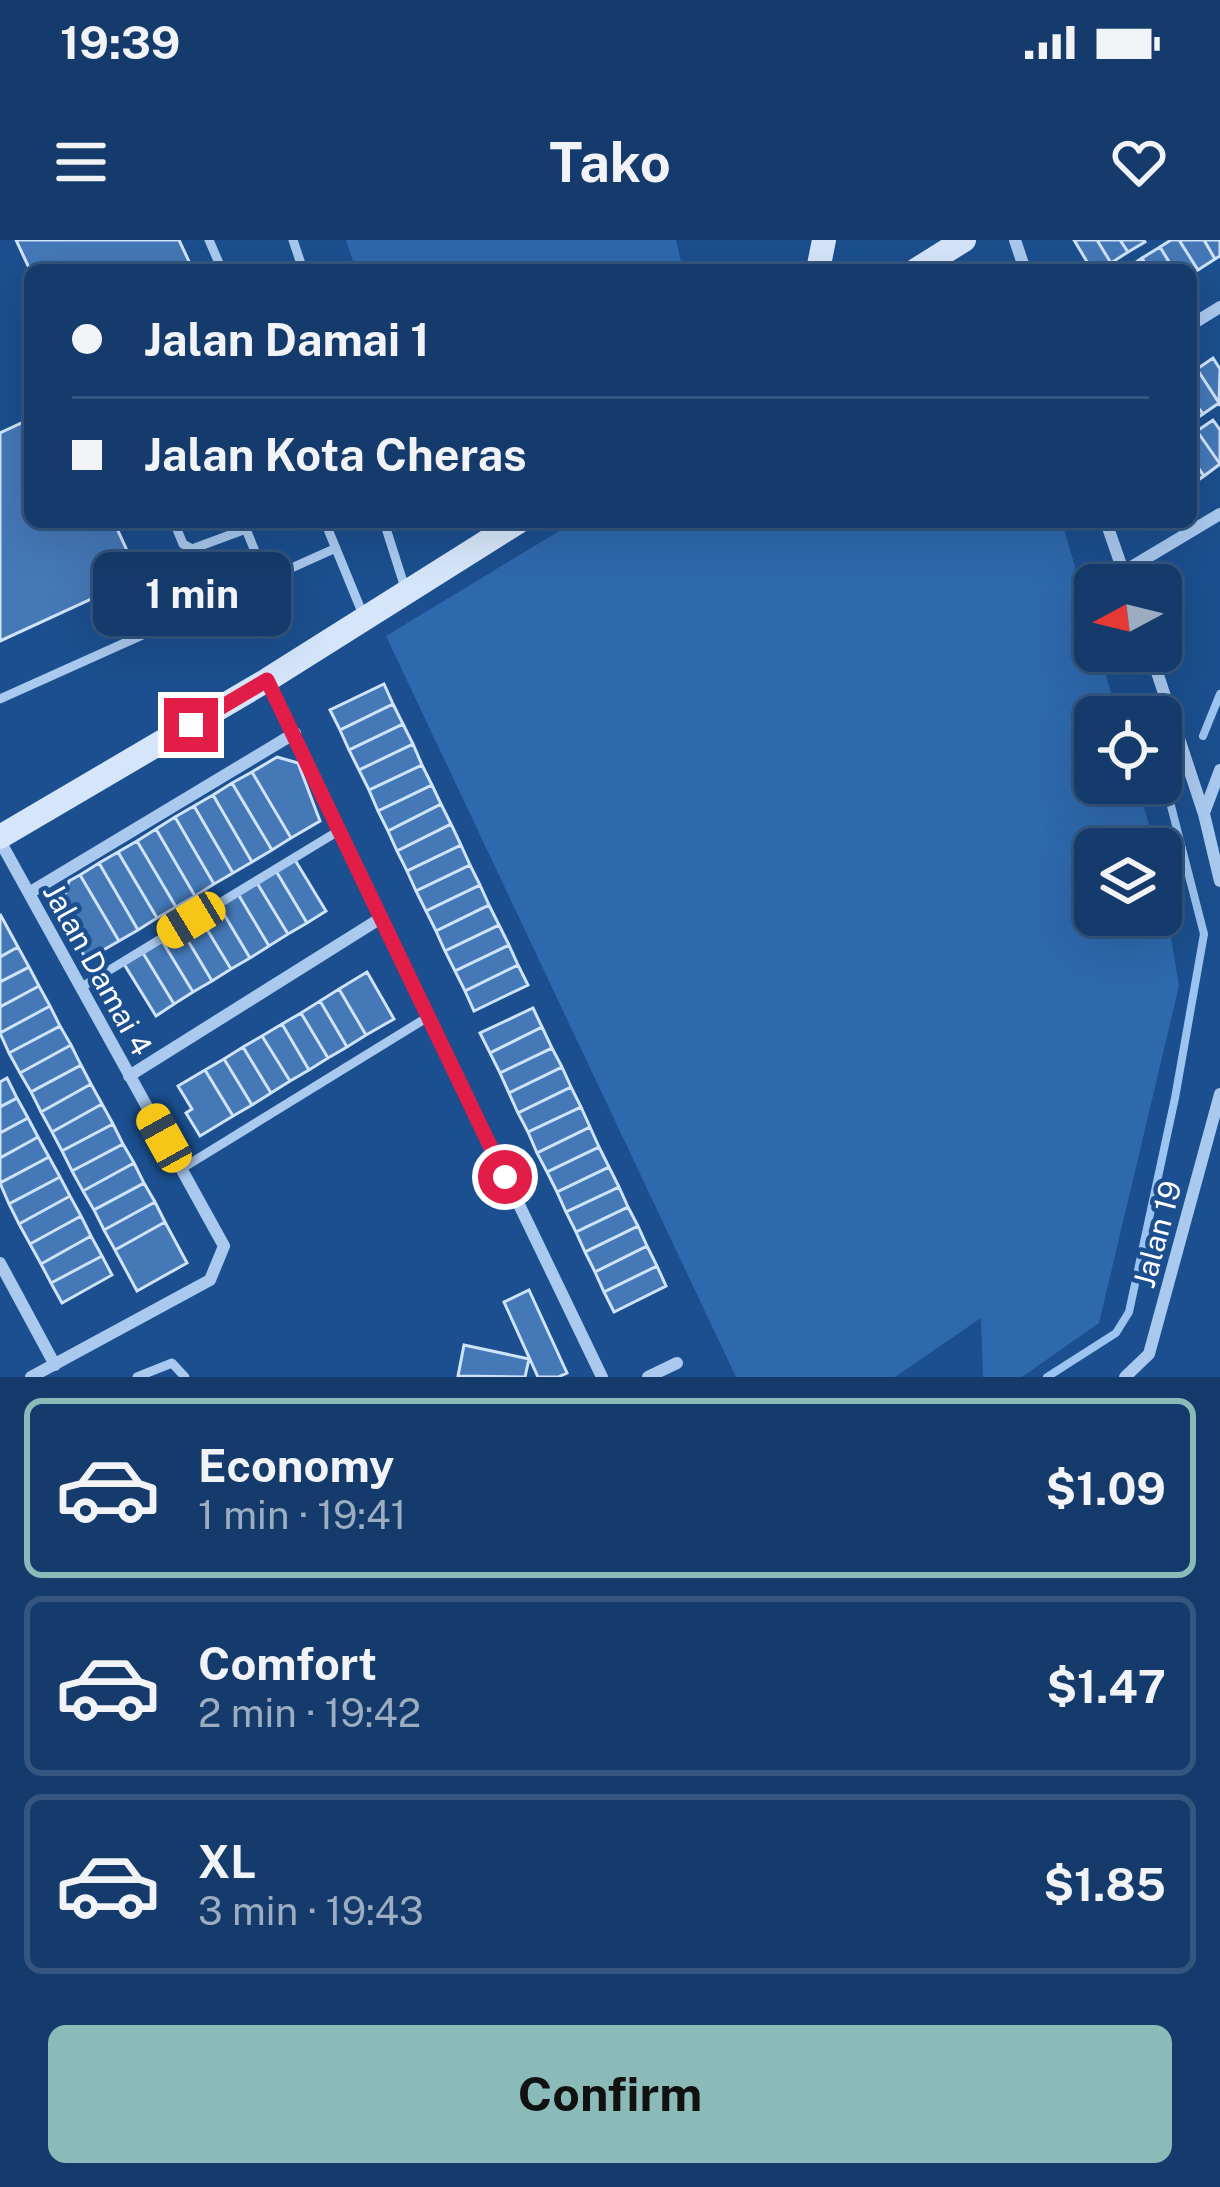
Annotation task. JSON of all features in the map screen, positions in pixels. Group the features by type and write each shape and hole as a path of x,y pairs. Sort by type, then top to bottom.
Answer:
{"street":[{"path":"925,256 960,241"},
{"path":"1146,564 1220,514"},
{"path":"0,839 267,680 508,528"},
{"path":"1108,528 1120,564"},
{"path":"1157,672 1204,814 1220,881"},
{"path":"267,680 602,1377"},
{"path":"29,893 295,733"},
{"path":"1204,814 1220,770"},
{"name":"Jalan Damai 4","path":"0,839 224,1246 210,1280 56,1364"},
{"path":"129,1076 381,918"},
{"name":"Jalan 19","path":"1125,1377 1149,1354 1220,1095"},
{"path":"0,1263 56,1364 31,1377"},
{"path":"648,1377 677,1363"}],"lane":[{"path":"176,528 183,544 192,549 238,528"},
{"path":"246,528 266,578"},
{"path":"328,528 364,617"},
{"path":"386,528 406,591"},
{"path":"0,700 336,548"},
{"path":"80,988 340,830"},
{"path":"181,1169 428,1017"},
{"path":"137,1377 172,1363 185,1377"}],"shaded area":[{"path":"346,240 676,240 682,264 354,264"},
{"path":"564,528 1064,528 1074,564 1074,672 1105,672 1112,696 1074,696 1074,804 1143,804 1150,828 1074,828 1074,936 1171,936 1179,986 1099,1323 1022,1377 983,1377 981,1318 895,1377 736,1377 386,636"}],"building":[{"path":"16,240 179,240 190,264 27,264"},
{"path":"1074,240 1097,240 1111,263 1088,264"},
{"path":"1097,240 1120,240 1128,252 1111,263"},
{"path":"1120,240 1144,240 1145,242 1128,252"},
{"path":"1179,240 1194,264 1170,264 1160,247"},
{"path":"1179,240 1204,240 1215,259 1198,270"},
{"path":"1204,240 1220,240 1220,256 1215,259"},
{"path":"1160,247 1170,264 1146,264 1142,258"},
{"path":"1213,358 1220,369 1219,403 1197,369"},
{"path":"1197,369 1219,403 1203,414 1197,406"},
{"path":"1213,420 1220,430 1220,464 1197,431"},
{"path":"24,422 24,528 117,528 139,577 0,641 0,433"},
{"path":"1197,431 1220,464 1204,476 1197,466"},
{"path":"384,684 393,704 340,730 330,710"},
{"path":"393,704 403,724 349,750 340,730"},
{"path":"403,724 413,744 359,770 349,750"},
{"path":"413,744 422,765 369,790 359,770"},
{"path":"277,757 298,763 320,821 291,838 252,772"},
{"path":"422,765 432,785 378,811 369,790"},
{"path":"252,772 291,838 272,850 232,783"},
{"path":"232,783 272,850 252,862 213,795"},
{"path":"432,785 441,804 388,831 378,811"},
{"path":"213,795 252,862 233,873 194,806"},
{"path":"441,804 451,824 397,851 388,831"},
{"path":"194,806 233,873 214,884 175,817"},
{"path":"175,817 214,884 195,896 156,829"},
{"path":"451,824 461,845 407,871 397,851"},
{"path":"156,829 195,896 176,907 137,841"},
{"path":"137,841 176,907 157,918 118,852"},
{"path":"461,845 470,865 416,891 407,871"},
{"path":"118,852 157,918 138,930 99,863"},
{"path":"295,860 326,911 307,923 276,871"},
{"path":"99,863 138,930 119,941 80,875"},
{"path":"470,865 480,885 426,911 416,891"},
{"path":"276,871 307,923 288,934 257,883"},
{"path":"80,875 119,941 86,960 61,908 69,881"},
{"path":"257,883 288,934 269,946 238,894"},
{"path":"480,885 489,905 436,931 426,911"},
{"path":"238,894 269,946 250,958 219,906"},
{"path":"489,905 499,925 445,951 436,931"},
{"path":"219,906 250,958 231,969 200,918"},
{"path":"0,914 18,947 0,957"},
{"path":"200,918 231,969 212,981 181,929"},
{"path":"499,925 509,945 455,971 445,951"},
{"path":"181,929 212,981 193,992 162,941"},
{"path":"162,941 193,992 174,1004 143,953"},
{"path":"509,945 518,965 465,991 455,971"},
{"path":"18,947 29,967 0,982 0,957"},
{"path":"143,953 174,1004 156,1016 124,964"},
{"path":"518,965 528,985 474,1011 465,991"},
{"path":"29,967 39,986 0,1007 0,982"},
{"path":"367,972 394,1019 366,1035 339,989"},
{"path":"39,986 50,1006 0,1033 0,1007"},
{"path":"339,989 366,1035 347,1047 320,1001"},
{"path":"320,1001 347,1047 328,1058 301,1013"},
{"path":"50,1006 60,1026 9,1053 0,1033"},
{"path":"533,1008 542,1027 490,1053 480,1033"},
{"path":"301,1013 328,1058 309,1070 282,1024"},
{"path":"282,1024 309,1070 290,1081 262,1036"},
{"path":"60,1026 71,1045 20,1073 9,1053"},
{"path":"542,1027 552,1048 500,1073 490,1053"},
{"path":"262,1036 290,1081 271,1093 243,1047"},
{"path":"71,1045 81,1065 31,1092 20,1073"},
{"path":"243,1047 271,1093 252,1105 224,1059"},
{"path":"552,1048 562,1067 509,1093 500,1073"},
{"path":"224,1059 252,1105 233,1116 205,1070"},
{"path":"81,1065 91,1084 41,1112 31,1092"},
{"path":"562,1067 571,1087 518,1113 509,1093"},
{"path":"205,1070 233,1116 200,1136 178,1086"},
{"path":"7,1078 17,1098 0,1107 0,1082"},
{"path":"91,1084 102,1104 52,1132 41,1112"},
{"path":"571,1087 581,1107 528,1132 518,1113"},
{"path":"17,1098 28,1118 0,1133 0,1107"},
{"path":"102,1104 113,1124 62,1151 52,1132"},
{"path":"581,1107 590,1127 537,1153 528,1132"},
{"path":"28,1118 38,1137 0,1158 0,1133"},
{"path":"113,1124 123,1144 72,1171 62,1151"},
{"path":"590,1127 599,1147 547,1172 537,1153"},
{"path":"38,1137 49,1157 0,1183 0,1158"},
{"path":"123,1144 134,1163 83,1191 72,1171"},
{"path":"599,1147 609,1167 557,1192 547,1172"},
{"path":"49,1157 60,1177 9,1204 0,1183"},
{"path":"134,1163 144,1183 94,1210 83,1191"},
{"path":"609,1167 619,1187 566,1212 557,1192"},
{"path":"60,1177 70,1196 19,1224 9,1204"},
{"path":"144,1183 155,1202 104,1230 94,1210"},
{"path":"619,1187 628,1207 576,1232 566,1212"},
{"path":"70,1196 81,1216 30,1244 19,1224"},
{"path":"155,1202 165,1222 115,1250 104,1230"},
{"path":"628,1207 638,1226 585,1252 576,1232"},
{"path":"81,1216 91,1236 41,1264 30,1244"},
{"path":"165,1222 187,1263 137,1291 115,1250"},
{"path":"638,1226 647,1246 595,1272 585,1252"},
{"path":"91,1236 102,1256 51,1283 41,1264"},
{"path":"647,1246 657,1266 604,1292 595,1272"},
{"path":"102,1256 112,1275 62,1303 51,1283"},
{"path":"657,1266 666,1286 614,1312 604,1292"},
{"path":"529,1290 567,1373 558,1377 538,1377 504,1302"},
{"path":"464,1345 529,1359 525,1377 458,1376"}],"waterway":[{"path":"1203,736 1220,694"},
{"path":"1047,1377 1116,1333 1129,1312 1204,934 1171,804"}],"route":[{"path":"191,725 267,680 505,1177"}]}
